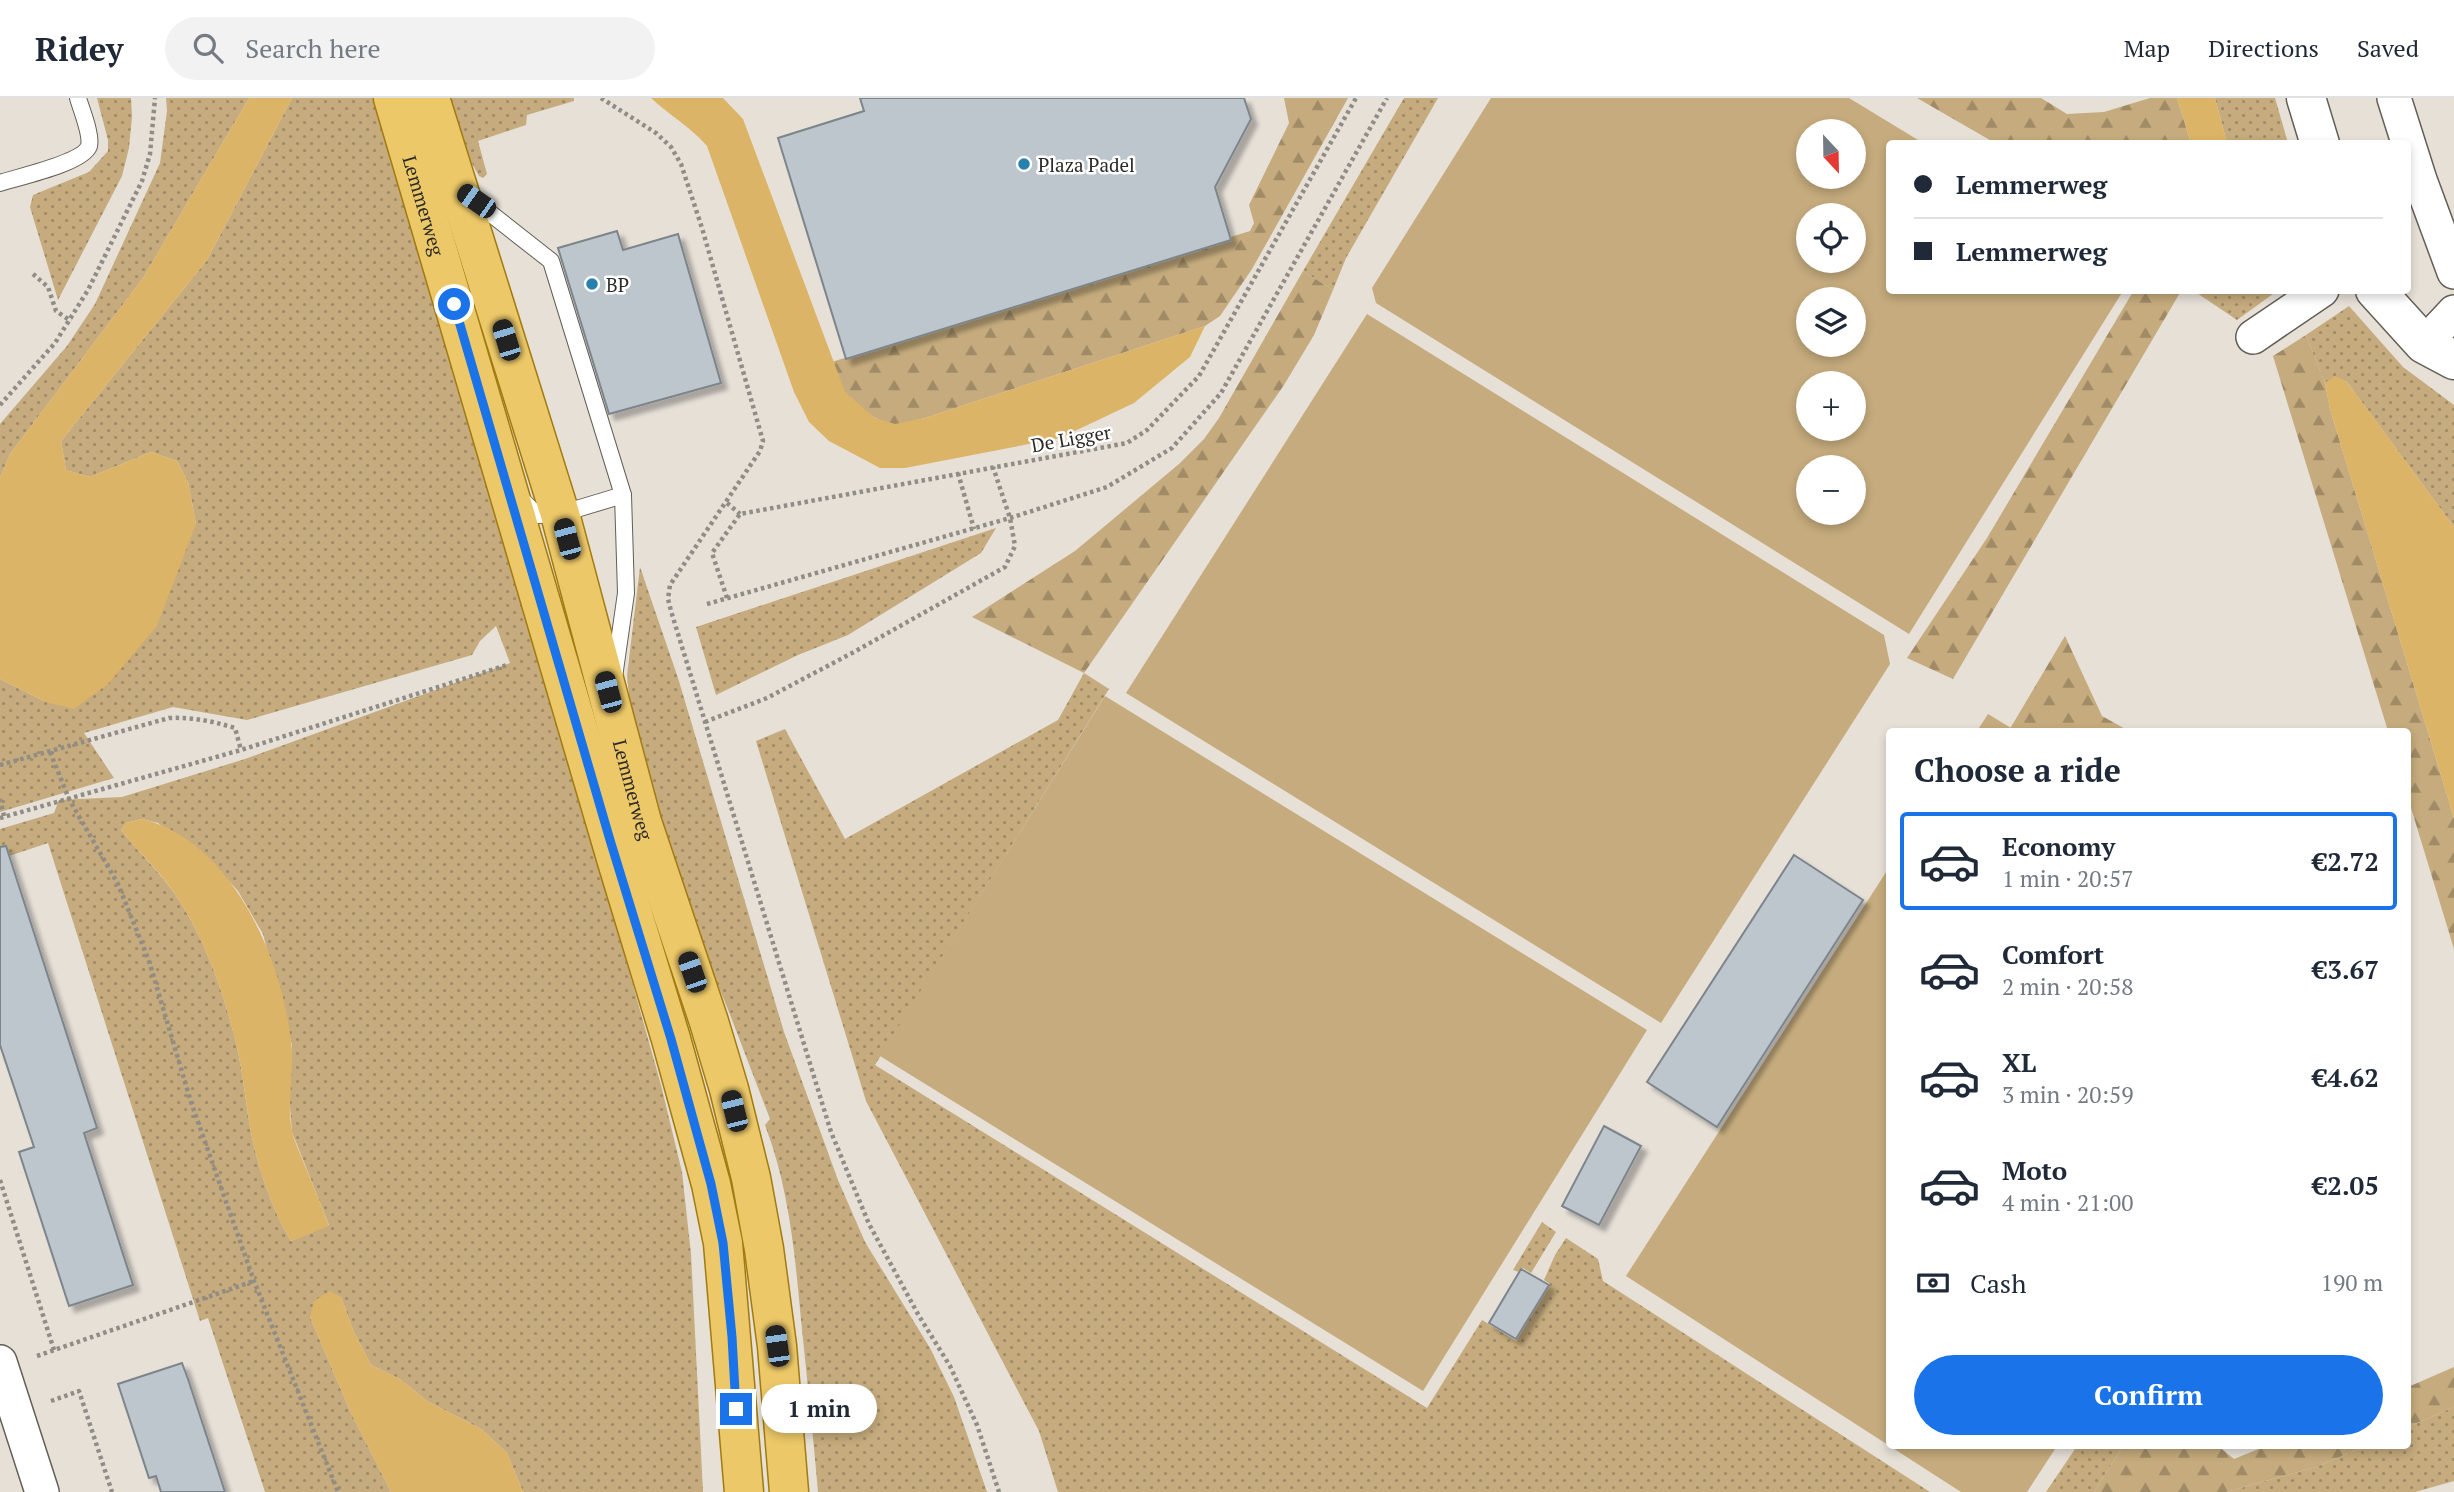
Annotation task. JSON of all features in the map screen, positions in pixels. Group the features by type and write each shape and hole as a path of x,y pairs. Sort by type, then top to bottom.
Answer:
{"main road":[{"name":"Lemmerweg","path":"393,98 671,1039 711,1184 723,1243 744,1492"},
{"name":"Lemmerweg","path":"430,98 560,514 642,822 719,1055 751,1178 777,1346 789,1492"}],"street":[{"path":"2306,98 2319,140"},
{"path":"2394,98 2407,140"},
{"path":"2411,152 2454,272"},
{"path":"2253,337 2316,294"},
{"path":"2379,294 2439,352 2454,312"},
{"path":"1,1365 42,1492"}],"lane":[{"path":"0,183 65,163 85,151 89,138 78,98"},
{"path":"460,190 492,212 551,261 623,495 626,593 615,672 608,692"},
{"path":"507,485 537,515 560,514 623,495"}],"path":[{"path":"0,405 71,321 142,181 150,154 155,98"},
{"path":"601,98 656,133 671,147 681,164 763,441 760,451 727,503 670,584 668,599 831,1132 869,1224 919,1316 950,1366 977,1425 999,1492"},
{"name":"De Ligger","path":"740,513 1126,443 1147,430 1199,376 1356,98"},
{"path":"706,604 974,529 1107,487 1172,448 1221,393 1387,98"},
{"path":"33,274 48,287 56,311 71,321"},
{"path":"705,722 778,692 1005,567 1015,546 1010,518 993,467"},
{"path":"958,473 974,529"},
{"path":"727,503 740,513 712,553 727,598"},
{"path":"0,799 2,817 241,750 507,666"},
{"path":"0,765 147,722 186,717 209,720 234,728 241,750"},
{"path":"50,752 69,799 118,884 149,961 191,1102 254,1281 338,1492"},
{"path":"0,1180 54,1350"},
{"path":"1,1365 54,1350 254,1281"},
{"path":"17,1413 79,1391 112,1492"}],"green space":[{"path":"97,98 131,98 129,148 122,176 58,300 30,207 33,195 89,172 108,151 108,140"},
{"path":"166,98 249,98 143,278 10,454 0,478 0,424 67,346 95,304 160,163 167,111"},
{"path":"292,98 374,98 529,614 661,1085 682,1172 691,1254 703,1492 523,1492 507,1453 481,1429 427,1401 400,1379 371,1365 353,1330 341,1297 310,1317 351,1413 391,1492 265,1492 208,1318 200,1321 48,843 0,859 0,829 54,813 59,800 122,797 245,759 510,663 496,626 480,641 472,655 247,720 173,707 84,733 114,778 0,812 0,679 46,702 196,524 188,482 177,461 151,452 90,477 66,470 61,441 207,260","holes":["142,819 158,823 211,861 238,891 263,934 292,1045 289,1094 292,1132 329,1225 291,1241 273,1205 260,1168 236,1043 220,987 206,951 173,891 121,830 126,823"]},
{"path":"445,98 574,98 574,101 527,115 526,125 478,141 487,174 483,178 479,176 460,142"},
{"path":"1284,98 1348,98 1252,269 1220,316 1205,326 900,424 882,421 862,409 822,365 1250,231 1254,223 1249,205 1289,123"},
{"path":"1404,98 1438,98 1346,258 1333,290 1303,271"},
{"path":"1491,98 1849,98 1918,140 1886,140 1886,294 2121,294 1909,634 1376,303 1372,288"},
{"path":"1917,98 2041,98 2067,114 2104,112 2150,98 2177,98 2190,140 1990,140"},
{"path":"2215,98 2275,98 2287,140 2226,140"},
{"path":"1303,271 1333,290 1314,335 1284,385 1084,673 972,617 1075,551 1179,464 1204,439 1219,418"},
{"path":"2132,294 2179,294 1953,679 1907,658 1987,538"},
{"path":"2198,294 2273,294 2237,320"},
{"path":"2349,306 2403,367 2454,405 2454,527 2347,382 2335,377 2325,383 2306,335"},
{"path":"1367,314 1884,635 1890,664 1661,1023 1126,693"},
{"path":"2306,335 2325,383 2330,409 2454,818 2454,949 2411,808 2411,728 2387,728 2273,356"},
{"path":"996,528 981,553 848,635 798,655 716,695 696,627"},
{"path":"640,567 678,678 784,1032 838,1180 865,1242 930,1348 954,1397 987,1492 818,1492 793,1246 780,1173 765,1125 770,1119 685,904 631,714 627,676"},
{"path":"2065,636 2102,716 2124,728 2010,728"},
{"path":"1084,673 1109,689 875,1065 1427,1408 1482,1320 1516,1341 1550,1284 1544,1280 1566,1238 1598,1259 1603,1281 1930,1492 1058,1492 1039,1431 866,1101 756,741 785,729 845,839 1058,720"},
{"path":"1105,696 1647,1030 1423,1391 880,1056"},
{"path":"1988,714 2011,728 1979,728"},
{"path":"1886,872 1886,1444 1626,1276"},
{"path":"1542,1222 1556,1232 1531,1273 1523,1268 1519,1272 1513,1270"},
{"path":"2454,1367 2454,1407 2411,1426 2411,1386"},
{"path":"2454,1407 2454,1481 2415,1492 2226,1492 2316,1467 2359,1449 2411,1449 2411,1426"},
{"path":"1894,1449 2055,1449 2027,1492 1961,1492"},
{"path":"2075,1449 2121,1449 2094,1492 2046,1492"},
{"path":"2121,1449 2222,1449 2234,1459 2259,1449 2359,1449 2316,1467 2226,1492 2094,1492"}],"shaded area":[{"path":"249,98 292,98 207,260 61,441 66,470 90,477 151,452 177,461 188,482 196,524 157,626 108,684 74,709 46,702 0,679 0,478 10,454 143,278"},
{"path":"651,98 723,98 743,119 845,392 875,418 895,424 925,418 1205,326 1190,357 1134,403 1060,438 905,468 880,468 829,441 809,422 794,392 707,146"},
{"path":"2177,98 2215,98 2226,140 2190,140"},
{"path":"2335,376 2347,382 2454,527 2454,818 2330,409 2325,383"},
{"path":"142,819 174,831 202,851 226,877 263,940 286,1008 291,1041 292,1131 329,1226 291,1241 279,1218 256,1155 236,1043 213,969 198,933 179,900 166,881 121,830 126,823"},
{"path":"330,1291 341,1297 353,1330 371,1365 400,1379 427,1401 481,1429 507,1453 523,1492 391,1492 351,1413 310,1317 314,1301"}],"building":[{"path":"860,98 1244,98 1251,119 1215,187 1231,240 846,359 778,138 864,111"},
{"path":"617,231 623,250 678,234 721,383 609,414 558,248"},
{"path":"6,846 97,1128 84,1133 133,1285 69,1306 19,1152 34,1147 0,1045 0,847"},
{"path":"1794,855 1863,900 1717,1127 1647,1082"},
{"path":"1604,1126 1641,1146 1599,1225 1562,1206"},
{"path":"1521,1269 1549,1285 1516,1339 1489,1323"},
{"path":"182,1363 225,1492 161,1492 156,1476 149,1478 118,1384"}],"place":[{"name":"Plaza Padel","path":"1024,164"},
{"name":"BP","path":"592,284"}],"route":[{"path":"454,304 610,840 671,1039 711,1184 723,1243 736,1409"}]}
